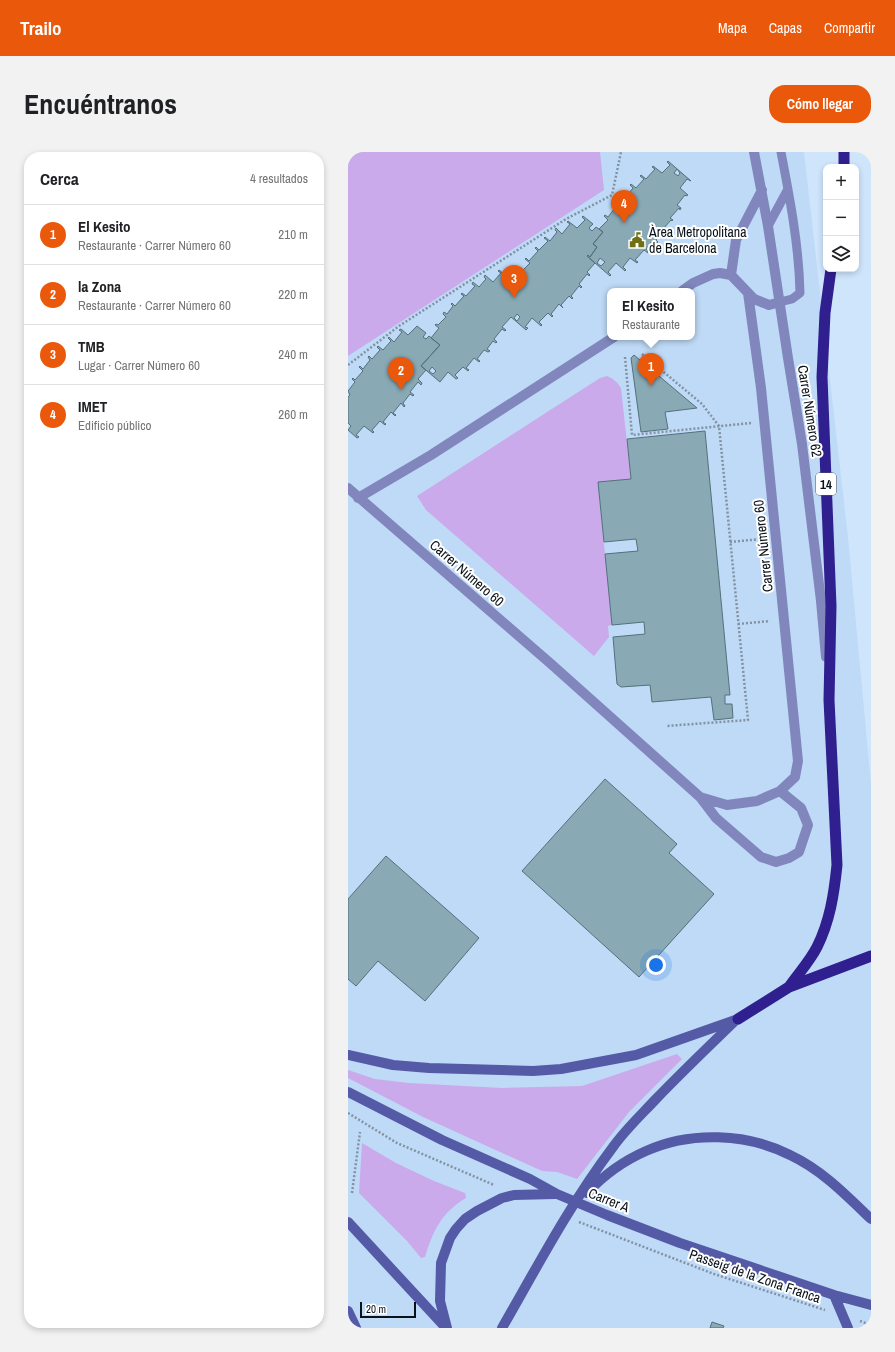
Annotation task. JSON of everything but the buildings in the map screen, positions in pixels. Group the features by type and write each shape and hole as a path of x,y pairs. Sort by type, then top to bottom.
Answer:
{"highway":[{"path":"844,152 844,164"},
{"name":"14","path":"829,700 831,606 822,377 825,313 831,272"},
{"path":"789,987 817,948 831,912 835,891 837,866 829,700"},
{"path":"738,1019 789,987 871,956"}],"main road":[{"path":"348,1055 393,1066 533,1071 561,1069 636,1055 738,1019"},
{"path":"502,1328 571,1209 613,1146 693,1061 738,1019"},
{"name":"Carrer A","path":"348,1092 401,1120 557,1194 627,1223 680,1243 834,1295 871,1305"},
{"path":"571,1209 601,1179 645,1151 689,1139 732,1138 773,1147 796,1158 830,1180 871,1219"},
{"path":"447,1328 440,1302 441,1263 450,1238 456,1229 476,1211 502,1198 514,1195 557,1194"},
{"path":"348,1222 447,1328"},
{"path":"834,1295 848,1328"},
{"path":"348,1312 356,1328"}],"street":[{"name":"Carrer Número 62","path":"754,152 768,226 802,444 820,593 829,700"},
{"path":"731,275 736,240 762,190"},
{"path":"686,288 693,283 713,274 731,275 754,299 769,305 780,302"},
{"name":"Carrer Número 60","path":"700,797 727,805 757,801 780,791 794,777 798,762 761,388 748,293"},
{"path":"358,498 430,455 609,340"},
{"name":"Carrer Número 60","path":"348,488 550,662 700,797 716,818 761,857 776,862 789,858 799,852 808,825 801,808 780,791"}],"lane":[{"path":"780,302 792,300 800,293 799,267 781,152"},
{"path":"768,226 788,189"}],"path":[{"path":"348,365 406,322 566,219 612,195 621,152"},
{"path":"642,354 702,404 719,426 748,720 666,726"},
{"path":"625,357 632,435 753,423"},
{"path":"730,542 765,538"},
{"path":"738,624 773,620"},
{"path":"348,1113 397,1143 494,1185"},
{"path":"352,1193 360,1132"},
{"name":"Passeig de la Zona Franca","path":"577,1222 714,1274 871,1325"}],"shaded area":[{"path":"348,152 804,152 848,537 871,784 871,1328 348,1328"},
{"path":"348,152 600,152 604,190 348,356"},
{"path":"607,376 612,378 621,388 631,479 598,482 612,625 608,626 609,637 594,656 426,510 417,496 600,378"},
{"path":"677,1054 682,1059 629,1112 577,1179 557,1172 542,1171 423,1117 348,1078 348,1070 375,1079 409,1083 502,1088 582,1086"},
{"path":"362,1143 396,1163 434,1181 465,1193 466,1198 450,1210 439,1223 431,1239 425,1257 421,1258 407,1241 359,1193"}],"place":[{"name":"IMET","path":"624,223"},
{"name":"Àrea Metropolitana de Barcelona","path":"637,240"},
{"name":"TMB","path":"514,298"},
{"name":"El Kesito","path":"651,386"},
{"name":"la Zona","path":"401,390"}]}
